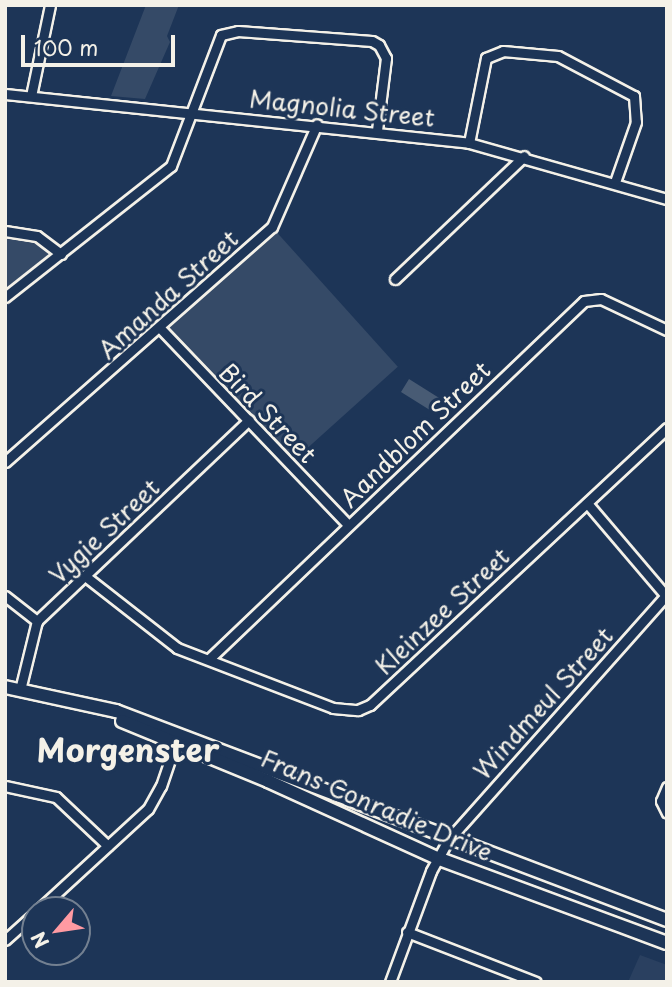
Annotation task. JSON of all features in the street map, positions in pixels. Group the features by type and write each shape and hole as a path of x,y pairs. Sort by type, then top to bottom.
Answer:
{"street":[{"path":"31,96 50,5"},
{"path":"5,297 171,166 217,40 228,32 372,41 386,58 376,130"},
{"path":"469,143 486,58 503,51 558,57 634,96 636,122 615,182"},
{"name":"Magnolia Street","path":"5,94 376,130 469,143 524,156 667,199"},
{"name":"Amanda Street","path":"5,462 272,227 317,124"},
{"path":"395,279 524,156"},
{"path":"5,231 37,236 61,254"},
{"name":"Aandblom Street","path":"209,659 584,301 601,299 667,330"},
{"name":"Bird Street","path":"160,328 348,525"},
{"name":"Vygie Street","path":"37,621 248,420"},
{"name":"Kleinzee Street","path":"85,576 166,642 342,710 370,705 667,428"},
{"path":"587,503 666,595"},
{"name":"Windmeul Street","path":"390,982 437,858 449,839 666,595"},
{"path":"5,596 37,621 20,690"},
{"name":"Frans Conradie Drive","path":"5,687 73,702 667,920"},
{"path":"53,896 154,800 177,739"},
{"name":"Frans Conradie Drive","path":"177,739 437,858 667,943"},
{"path":"5,786 56,797 108,846"},
{"path":"667,788 661,802 667,813"},
{"path":"5,940 21,925"},
{"path":"407,932 536,982"}],"shaded area":[{"path":"146,5 179,5 167,36 170,42 145,99 111,96"},
{"path":"272,227 398,367 286,468 160,328"},
{"path":"5,232 25,233 59,256 5,297"},
{"path":"640,955 667,965 667,982 628,982"}],"building":[{"path":"409,379 444,401 440,408 436,406 433,412 401,392"}],"district":[{"name":"Morgenster","path":"128,749"}]}
